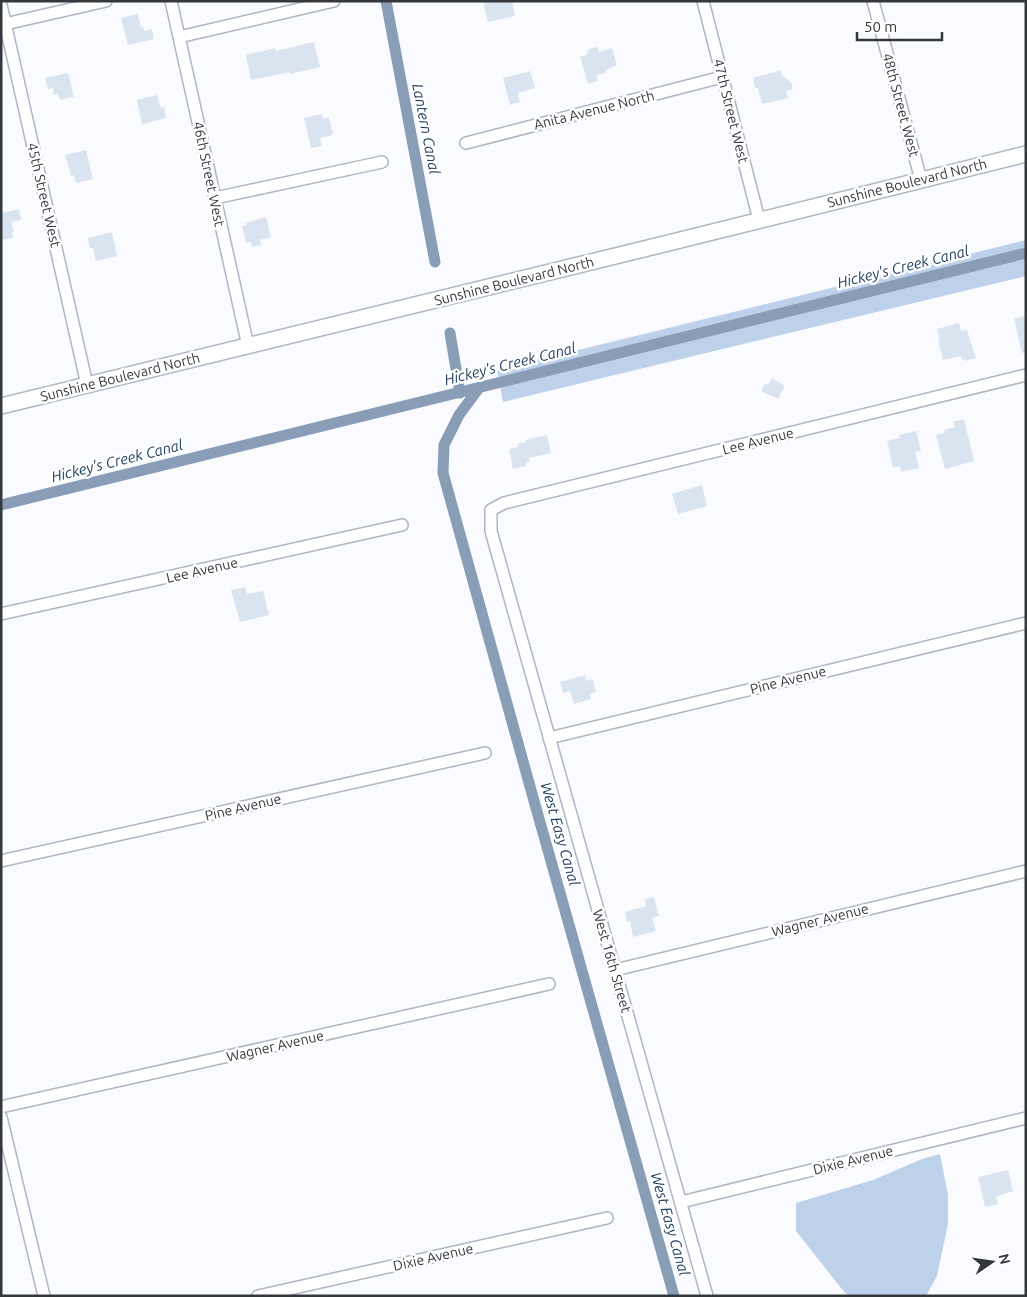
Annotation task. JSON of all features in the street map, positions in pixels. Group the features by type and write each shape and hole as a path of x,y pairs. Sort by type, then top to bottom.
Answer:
{"street":[{"path":"3,25 106,1"},
{"name":"46th Street West","path":"171,1 248,346"},
{"path":"179,36 334,1"},
{"name":"47th Street West","path":"703,1 759,220"},
{"name":"48th Street West","path":"873,1 921,180"},
{"name":"45th Street West","path":"1,5 3,25 87,385"},
{"name":"Anita Avenue North","path":"466,143 722,77"},
{"name":"Sunshine Boulevard North","path":"1,406 1026,154"},
{"path":"215,198 382,162"},
{"name":"Lee Avenue","path":"492,510 504,503 1026,375"},
{"name":"West 16th Street","path":"492,510 491,531 707,1296"},
{"name":"Lee Avenue","path":"1,614 402,525"},
{"name":"Pine Avenue","path":"549,738 1026,623"},
{"name":"Pine Avenue","path":"1,861 485,753"},
{"name":"Wagner Avenue","path":"615,970 1026,870"},
{"name":"Wagner Avenue","path":"1,1107 549,984"},
{"path":"1,1118 44,1296"},
{"name":"Dixie Avenue","path":"681,1202 1026,1118"},
{"name":"Dixie Avenue","path":"258,1296 607,1218"}],"shaded area":[{"path":"1026,240 1026,276 503,402 497,370"},
{"path":"940,1154 948,1195 948,1224 937,1276 926,1296 852,1296 845,1293 796,1231 796,1203 873,1180 922,1159"}],"building":[{"path":"483,1 512,1 515,16 488,22"},
{"path":"138,14 141,27 143,27 144,31 152,29 154,39 128,45 121,18"},
{"path":"314,42 320,67 251,80 246,55 275,48 276,51"},
{"path":"598,47 599,52 612,48 617,65 606,70 606,73 596,75 598,81 588,84 580,57 586,55 589,49"},
{"path":"781,70 782,76 791,82 793,89 786,91 788,98 762,104 753,78"},
{"path":"530,71 535,88 518,93 520,102 510,105 503,78"},
{"path":"68,73 74,97 60,100 58,94 54,95 53,88 48,89 45,78"},
{"path":"157,95 161,108 164,107 166,118 142,124 137,100"},
{"path":"322,114 323,119 329,117 333,135 320,138 322,146 311,148 304,118"},
{"path":"86,150 93,179 76,183 74,175 71,176 65,155"},
{"path":"19,209 21,220 11,222 14,232 12,232 13,238 1,240 1,213"},
{"path":"266,217 271,237 260,240 261,245 252,247 251,242 246,243 242,226"},
{"path":"112,232 117,256 96,261 88,238"},
{"path":"1026,316 1026,352 1022,353 1014,319"},
{"path":"959,323 961,331 967,330 976,358 965,361 965,359 962,360 961,356 943,360 937,329"},
{"path":"772,378 785,386 778,399 761,391 765,383 768,385"},
{"path":"964,419 974,461 945,469 936,435 945,433 944,430 955,427 953,422"},
{"path":"916,431 921,451 915,452 919,468 901,472 900,466 893,468 887,441 900,438 899,435"},
{"path":"547,435 551,453 529,458 530,462 526,463 526,466 513,469 509,449 518,447 517,444 526,442 525,440"},
{"path":"702,485 707,506 678,514 672,494"},
{"path":"245,587 247,594 263,591 269,615 240,622 231,590"},
{"path":"585,675 586,681 593,679 596,692 590,694 591,699 574,704 570,691 563,693 560,682"},
{"path":"654,897 659,916 652,918 656,931 633,937 630,921 627,922 625,912 646,906 645,899"},
{"path":"1008,1170 1013,1191 996,1197 998,1204 985,1207 978,1177"}],"waterway":[{"name":"Lantern Canal","path":"386,1 435,262"},
{"name":"Hickey's Creek Canal","path":"1,505 1026,253"},
{"name":"Lantern Canal","path":"450,333 460,393"},
{"name":"West Easy Canal","path":"479,388 459,415 444,445 443,473 674,1296"}]}
